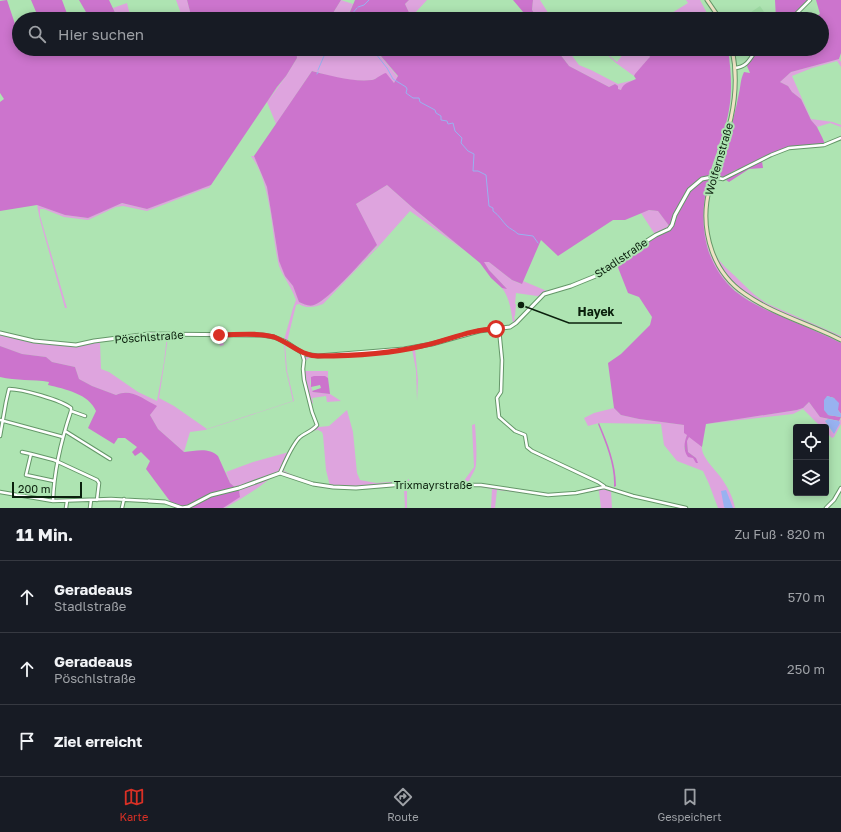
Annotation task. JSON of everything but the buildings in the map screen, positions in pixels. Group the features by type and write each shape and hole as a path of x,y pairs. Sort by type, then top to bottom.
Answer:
{"main road":[{"path":"707,0 715,12"},
{"name":"Wolfernstraße","path":"733,56 735,68 735,91 730,120 712,177 706,204 706,230 713,254 726,276 737,288 756,301 841,340"}],"street":[{"path":"797,12 810,0"},
{"path":"735,68 741,67 747,63 752,56"},
{"path":"712,177 723,179 789,148 824,145 841,138"},
{"name":"Stadlstraße","path":"302,353 309,356 367,353 404,349 432,344 479,331 498,329 514,325 544,294 597,276 631,251 656,235 669,229 672,225 675,214 689,190 702,179 712,177"},
{"path":"498,329 502,360 501,392 497,398 499,417 515,431 525,435 527,447 532,451 592,479 604,487"},
{"name":"Pöschlstraße","path":"0,333 34,342 76,345 94,341 149,334 255,334 280,340 302,353"},
{"path":"0,492 53,501 124,499 168,502 180,508 185,508 193,506 211,496 280,473 297,441 302,435 314,429 317,425 304,380 304,360 302,353"},
{"path":"304,360 309,356"},
{"path":"0,436 1,420 9,389 51,399 70,406 72,411 85,416"},
{"path":"53,501 57,461 72,411"},
{"path":"1,420 63,437"},
{"path":"65,431 110,459"},
{"path":"22,452 57,461 98,480 97,500"},
{"path":"31,454 26,475 54,481"},
{"name":"Trixmayrstraße","path":"280,473 313,484 356,488 404,484 481,485 548,495 576,493 604,487 633,496 686,508"},
{"path":"826,508 834,500 841,488"},
{"path":"122,508 124,499"},
{"path":"90,508 91,500"},
{"path":"66,508 67,501"}],"shaded area":[{"path":"7,0 12,15 12,56 297,56 297,58 211,185 147,209 122,203 88,218 65,215 37,205 0,211 0,102 4,99 0,93 0,1"},
{"path":"31,0 62,0 66,12 36,12"},
{"path":"79,0 109,0 115,12 86,12"},
{"path":"176,0 187,0 190,12 180,12"},
{"path":"187,0 341,0 334,12 190,12"},
{"path":"341,0 353,4 349,12 334,12"},
{"path":"355,0 409,0 405,4 409,12 350,12"},
{"path":"409,0 427,0 416,12 409,12 405,4"},
{"path":"513,0 533,0 532,10 533,12 523,12"},
{"path":"533,0 540,0 548,12 533,12 532,10"},
{"path":"686,0 700,0 706,12 673,12 688,3"},
{"path":"775,0 809,0 796,12 776,12"},
{"path":"816,0 841,0 841,53 839,59 791,72 780,82 788,86 792,92 801,99 825,144 790,148 734,171 726,176 716,176 733,118 742,78 744,72 750,73 747,66 753,56 829,56 829,12 819,12"},
{"path":"127,3 129,12 115,12 113,8"},
{"path":"760,6 764,12 751,12"},
{"path":"297,56 381,56 398,77 394,83 384,74 372,80 358,81 312,71 276,124 267,102 297,58"},
{"path":"381,56 561,56 569,66 609,87 615,84 618,86 618,89 621,90 625,84 636,79 634,76 635,74 649,56 729,56 731,98 728,117 710,173 704,205 703,221 709,251 723,279 742,296 763,308 841,343 841,414 834,398 827,396 828,415 841,417 839,421 820,417 809,402 803,408 797,410 706,424 702,447 689,437 687,441 688,452 696,458 698,463 696,463 693,458 688,457 685,452 687,435 684,433 684,425 621,415 614,408 608,363 621,354 650,325 652,317 639,297 628,293 617,265 670,227 658,211 649,210 625,220 613,220 558,256 541,240 522,284 512,280 489,262 484,262 489,270 507,289 502,288 491,278 480,263 387,185 356,204 377,245 328,296 320,302 310,306 299,302 293,286 285,276 279,261 267,187 254,156 312,71 357,80 372,80 386,73 394,83 398,76"},
{"path":"561,56 572,56 579,65 618,84 637,79 626,84 622,90 618,89 618,86 615,84 609,87 569,66"},
{"path":"608,56 617,62 622,56 650,57 634,76"},
{"path":"839,59 841,62 841,67 837,61 812,68 792,76 811,119 833,122 841,125 841,127 830,123 817,127 811,120 801,99 792,92 788,86 780,82 791,72"},
{"path":"251,156 254,156 267,187 279,261 285,276 293,286 299,302 310,306 320,302 328,296 377,246 356,204 387,185 465,251 410,211 378,247 323,304 311,307 305,307 299,304 296,305 287,342 308,354 366,352 416,346 473,331 510,325 513,323 511,309 507,296 502,288 506,288 489,270 484,262 489,262 512,280 521,284 523,281 547,291 567,286 601,273 626,253 653,235 654,233 641,213 649,210 658,211 670,227 602,274 567,289 550,293 539,300 539,297 537,296 516,293 514,316 516,325 502,330 500,336 503,356 501,395 499,392 501,355 497,332 495,330 476,333 415,349 418,380 417,401 416,370 412,349 374,354 311,357 305,362 305,371 328,371 328,378 325,376 311,377 310,383 313,392 330,394 341,401 327,402 326,396 312,398 313,403 311,404 319,427 329,426 347,410 353,432 357,473 360,480 376,483 406,481 409,479 409,482 463,482 474,467 472,425 475,424 476,465 469,485 534,494 561,496 546,496 497,490 495,508 491,508 492,489 480,487 407,485 407,508 405,508 404,489 402,485 382,485 341,489 315,486 286,475 276,475 248,494 223,508 240,496 238,491 230,483 226,472 253,462 289,452 297,438 316,424 303,379 302,357 298,352 285,344 287,371 294,401 205,430 190,432 184,452 158,429 150,415 156,406 146,400 137,395 127,393 116,395 92,386 79,379 75,367 52,362 46,357 22,354 0,346 0,332 26,339 72,344 142,334 187,333 261,333 284,340 296,300 279,266 267,194 258,167","holes":["192,334 217,337 220,346 224,345 222,340 224,336 262,336 284,343 286,370 293,401 207,429 174,406 159,398 168,336","152,335 167,336 157,401 138,392 109,372 101,369 100,342","318,430 322,432 326,470 330,486 308,482 284,471 288,458 295,445 300,439 311,432"]},
{"path":"762,161 763,168 749,169 729,182 726,180 738,172"},
{"path":"710,173 714,179 709,198 707,219 708,229 713,248 719,260 756,296 768,304 841,336 841,343 755,304 733,288 723,278 713,263 705,240 703,227 703,204"},
{"path":"211,185 209,188 147,211 123,206 116,207 88,220 64,217 44,209 40,209 40,216 67,308 65,308 37,205 65,215 88,218 122,203 147,209"},
{"path":"0,346 22,354 46,357 52,362 75,367 79,379 92,386 116,395 127,393 137,395 157,406 150,415 158,429 184,452 197,450 210,451 218,456 230,483 239,491 240,497 223,508 175,508 146,469 150,461 141,452 135,456 132,452 137,447 125,438 118,438 114,444 88,428 96,411 88,400 76,393 48,385 49,382 0,377"},
{"path":"325,376 328,378 330,394 312,391 321,388 320,385 311,387 311,377"},
{"path":"809,402 820,417 828,419 825,421 827,424 818,424 803,409 793,414 706,424 797,410 803,408"},
{"path":"614,408 621,415 684,425 687,435 684,449 695,460 696,458 688,452 687,441 689,436 702,447 702,451 706,459 728,489 735,508 718,508 703,471 677,461 664,445 661,424 599,423 588,426 584,418 594,413"},
{"path":"841,419 841,424 832,438 829,435 829,427 832,432 840,423 839,421"},
{"path":"599,423 613,462 616,478 616,486 614,487 613,471 607,447 598,424"},
{"path":"600,488 611,490 612,508 601,508 599,491 595,490"}],"water":[{"path":"827,396 834,398 839,403 838,410 841,417 828,415 824,410 824,400"},
{"path":"828,419 839,421 840,423 834,434 829,427 829,424 825,421"},
{"path":"726,490 733,508 724,507 721,491"}],"waterway":[{"path":"358,7 364,5 369,0"},
{"path":"354,12 357,8"},
{"path":"318,70 324,56"},
{"path":"378,56 393,79 406,87 406,93 413,98 419,98 420,102 435,110 436,113 441,116 441,120 447,121 448,124 453,123 455,131 462,138 461,143 468,151 474,154 473,171 478,171 486,175 489,206 493,208 493,211 508,227 518,234 533,236 538,243"}],"place":[{"name":"Hayek","path":"521,305"}],"route":[{"path":"219,335 255,334 268,336 286,342 309,356 318,356 367,353 419,347 479,331 496,329"}]}
